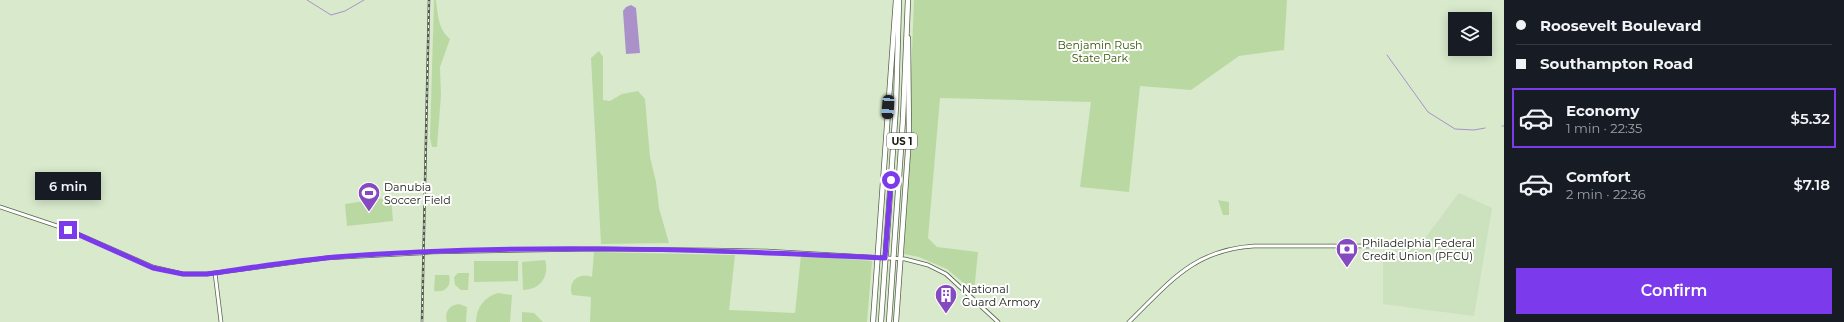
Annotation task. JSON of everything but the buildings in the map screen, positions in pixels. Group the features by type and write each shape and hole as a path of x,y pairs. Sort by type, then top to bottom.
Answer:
{"highway":[{"name":"US 1","path":"873,322 897,0"},
{"name":"US 1","path":"881,322 896,99 897,0"},
{"name":"US 1","path":"889,322 904,112 908,0"},
{"name":"US 1","path":"896,322 909,121 910,59 907,24"}],"street":[{"path":"0,207 69,230 153,268 183,274 215,273 326,258 431,252 598,249 758,251 893,258 923,263 946,274 998,322"},
{"path":"1129,322 1181,272 1196,262 1217,253 1238,247 1254,246 1379,246"},
{"path":"215,273 221,322"}],"shaded area":[{"path":"631,5 636,8 640,53 626,54 623,11 626,7"},
{"path":"1459,193 1492,208 1474,316 1383,304 1383,251 1418,245 1423,241"}],"green space":[{"path":"434,0 436,0 438,16 443,31 450,39 440,67 441,95 437,147 432,147 430,138"},
{"name":"Benjamin Rush State Park","path":"914,0 1287,0 1284,50 1239,56 1191,90 1140,86 1129,192 1080,187 1091,102 940,98 928,238 937,247 978,252 974,292 947,269 919,257 904,254"},
{"path":"599,51 603,57 603,100 610,101 622,94 638,91 645,99 650,157 656,182 659,208 669,243 601,244 591,58"},
{"name":"Danubia Soccer Field","path":"391,197 393,221 347,226 345,204"},
{"path":"1218,200 1229,202 1229,215 1223,215"},
{"path":"594,252 735,255 729,310 795,313 801,255 872,261 867,322 590,322 591,297 572,295 571,286 579,277 592,277"},
{"path":"545,260 545,277 539,285 534,288 523,290 522,262"},
{"path":"474,261 518,261 518,281 474,282"},
{"path":"458,273 469,273 468,290 461,290 455,285 454,277"},
{"path":"435,275 449,275 450,279 447,288 441,291 434,291"},
{"path":"498,293 512,295 510,322 476,322 477,312 485,300"},
{"path":"459,304 467,307 466,322 447,322 446,315 450,307"},
{"path":"522,312 534,313 543,322 522,322"}],"waterway":[{"path":"307,0 331,15 345,11 364,0"},
{"path":"1387,55 1428,112 1455,129 1474,130 1485,128"}],"railway":[{"path":"422,322 429,0"}],"place":[{"name":"Danubia Soccer Field","path":"369,212"},
{"name":"Philadelphia Federal Credit Union (PFCU)","path":"1347,268"},
{"name":"National Guard Armory","path":"946,314"}],"route":[{"path":"68,230 134,258 153,268 183,274 207,274 326,258 468,250 598,249 758,251 885,258 891,180"}]}
